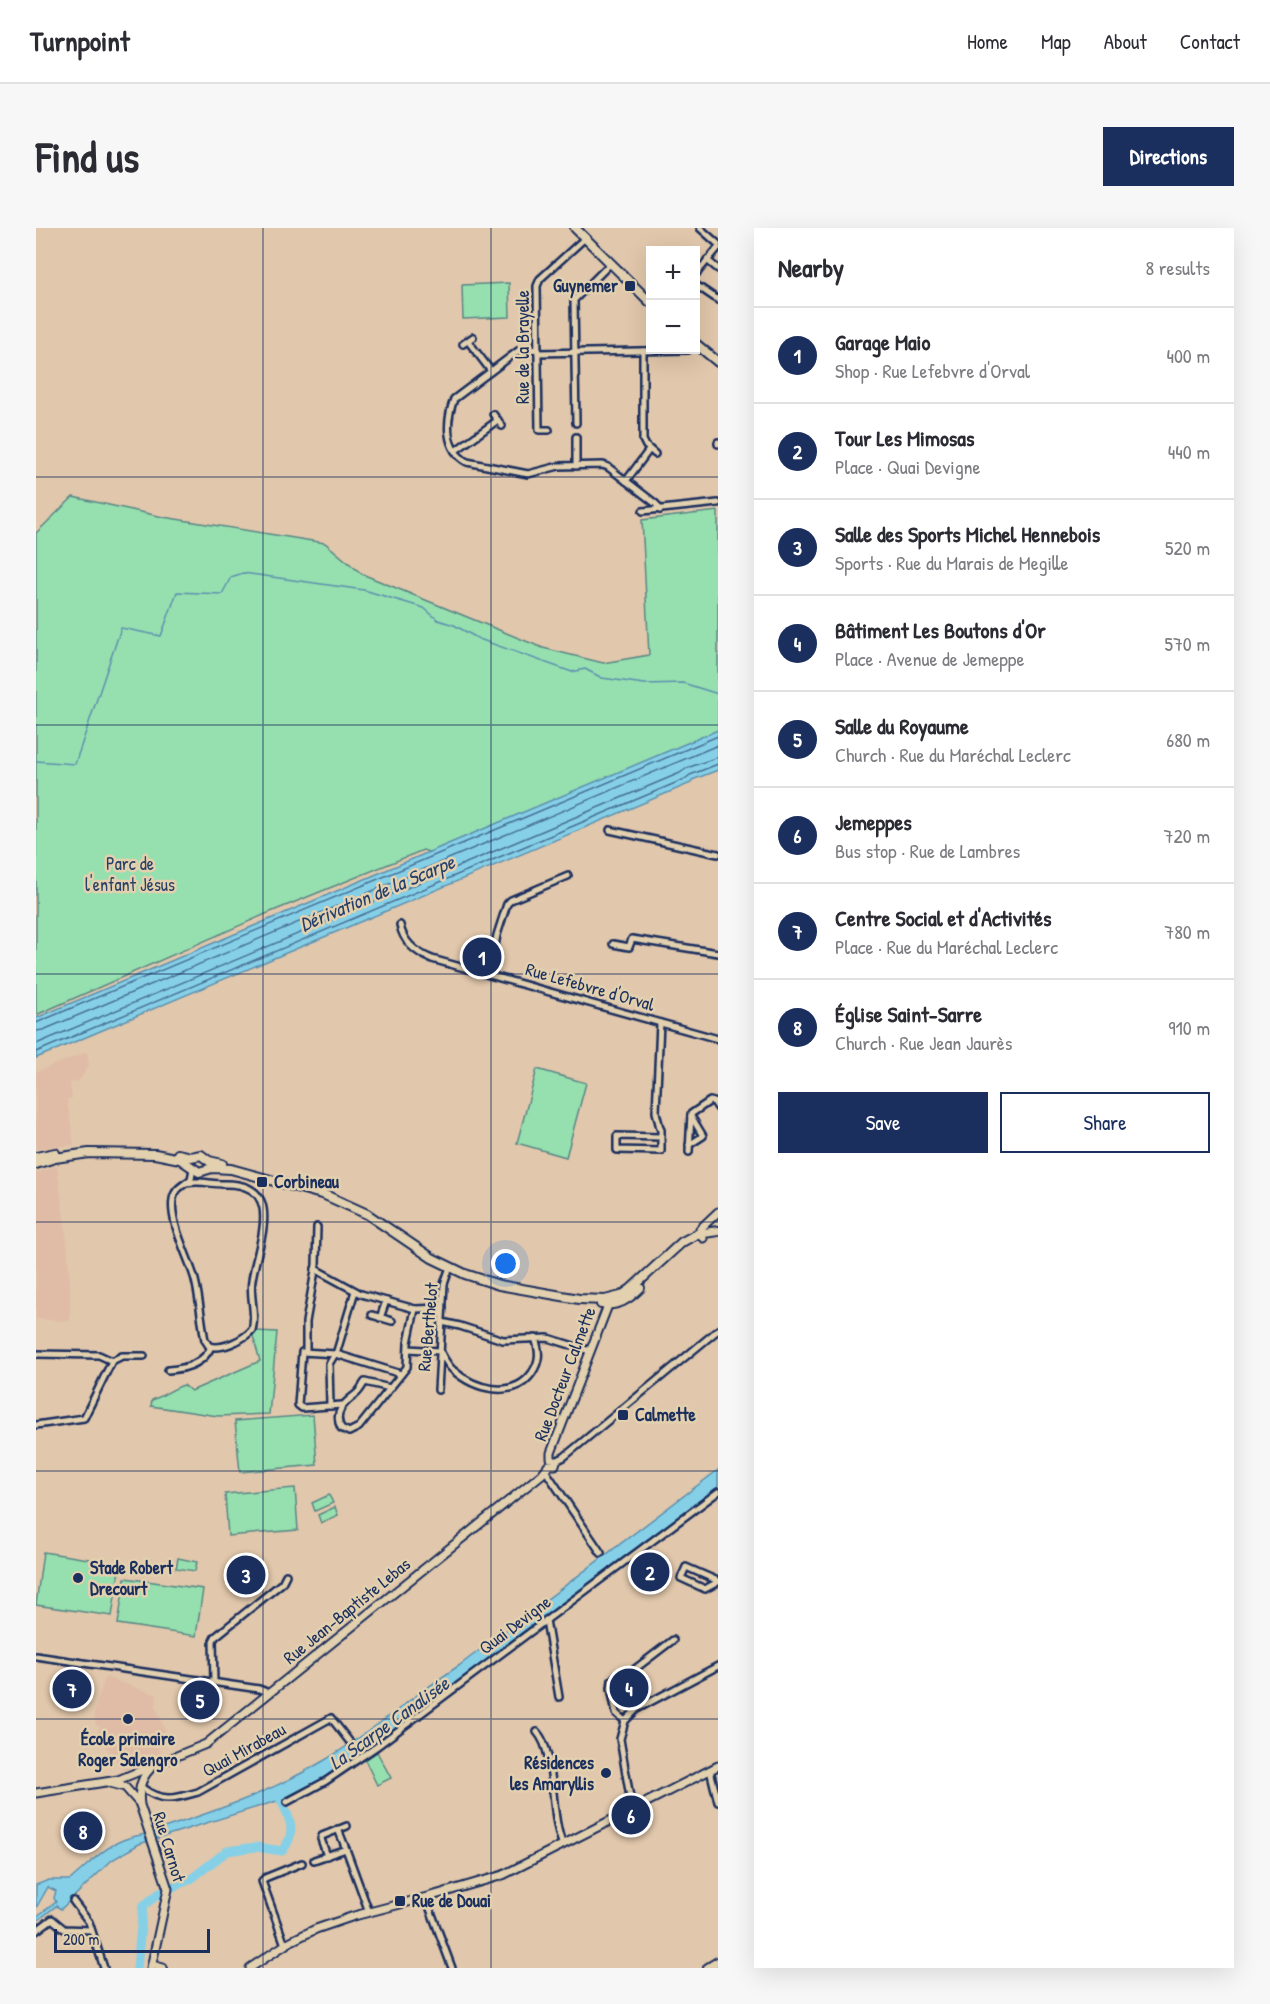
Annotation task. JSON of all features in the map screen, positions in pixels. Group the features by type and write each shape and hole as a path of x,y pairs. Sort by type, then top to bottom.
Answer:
{"main road":[{"path":"575,228 649,300"},
{"path":"700,347 718,362"},
{"path":"36,1157 110,1148 156,1150 194,1157 199,1155 212,1162 325,1195 349,1205 377,1220 450,1268 492,1283 607,1303 627,1293 676,1246 702,1236 718,1234"},
{"path":"36,1164 78,1154 121,1153 171,1156 183,1160 199,1172 224,1168 242,1171"},
{"path":"193,1169 191,1163 194,1157"},
{"path":"205,1170 208,1163 206,1158"},
{"path":"708,1968 718,1962"}],"street":[{"path":"700,228 718,246 700,269"},
{"name":"Rue de la Brayelle","path":"549,430 538,430 537,283 585,238"},
{"path":"707,260 718,269"},
{"path":"576,423 575,298 611,263"},
{"path":"700,288 718,300"},
{"path":"468,341 491,371"},
{"path":"646,351 520,350 458,395 453,402 448,438 455,451 467,462 528,474 556,466 606,466 656,504 660,510"},
{"path":"626,481 652,452 644,440 643,351"},
{"path":"493,414 502,426"},
{"path":"455,451 498,420"},
{"path":"576,437 576,466"},
{"path":"643,511 718,502"},
{"path":"610,830 718,854"},
{"path":"490,974 497,934 507,904 511,900 568,876"},
{"name":"Rue Lefebvre d'Orval","path":"400,925 406,940 423,955 718,1039"},
{"path":"613,944 629,947 632,939 718,953"},
{"path":"660,1023 656,1112 660,1128 661,1137 661,1151 617,1150 617,1136 661,1137"},
{"path":"689,1152 691,1116 695,1110 708,1102 714,1102 718,1108"},
{"path":"689,1145 703,1136 691,1116"},
{"path":"187,1183 235,1183 251,1190 261,1202 265,1222 251,1286 254,1315 252,1330 240,1339 219,1347 211,1347 204,1337 194,1276 180,1237 173,1207 175,1192 192,1178 193,1169"},
{"path":"205,1170 202,1177 208,1182"},
{"path":"702,1236 702,1226 718,1212"},
{"path":"306,1352 306,1318 315,1269 317,1227"},
{"name":"Rue Berthelot","path":"438,1390 442,1308 445,1281 450,1268"},
{"path":"315,1269 355,1291 386,1301 415,1309 442,1308"},
{"path":"330,1406 329,1365 336,1354 355,1291"},
{"path":"380,1318 386,1301"},
{"name":"Rue Docteur Calmette","path":"550,1464 551,1453 607,1303"},
{"path":"390,1388 365,1382 357,1393 342,1405 338,1415 339,1425 345,1431 353,1432 359,1427 390,1388 401,1374 406,1367 415,1309"},
{"path":"372,1315 392,1321"},
{"path":"442,1322 503,1340 535,1338 558,1340 590,1351"},
{"name":"Rue Jean-Baptiste Lebas","path":"36,1794 130,1775 206,1744 550,1464 564,1458 718,1330"},
{"path":"409,1349 440,1351 452,1369 470,1382 490,1388 508,1388 525,1381 537,1366 539,1353 535,1338"},
{"path":"168,1370 197,1362 206,1356 211,1347"},
{"path":"342,1405 302,1408 297,1404 301,1355 306,1352 336,1354 401,1374"},
{"path":"36,1354 101,1355 112,1361"},
{"path":"36,1425 84,1418 112,1361 122,1356 144,1356"},
{"path":"550,1464 601,1553"},
{"name":"Quai Devigne","path":"286,1802 328,1780 376,1747 718,1492"},
{"path":"686,1567 718,1582 705,1589 681,1578 686,1567"},
{"path":"214,1682 213,1641 215,1637 282,1583 285,1575"},
{"path":"546,1620 559,1697"},
{"path":"625,1721 616,1713 611,1688 612,1680 618,1674 629,1673 673,1640"},
{"path":"36,1656 259,1689 269,1693"},
{"path":"632,1809 620,1739 625,1721 637,1709 718,1666"},
{"name":"Quai Mirabeau","path":"141,1785 161,1799 176,1798 198,1792 331,1718 349,1741"},
{"path":"537,1732 546,1744 558,1832 563,1845"},
{"name":"Rue Jean-Baptiste Lebas","path":"141,1785 154,1765"},
{"path":"250,1968 285,1945 316,1929 500,1876 718,1766"},
{"path":"710,1770 718,1802"},
{"path":"104,1782 128,1789 136,1791 141,1785 138,1775 130,1775 124,1782 128,1789"},
{"name":"Rue Carnot","path":"140,1805 141,1785"},
{"name":"Rue Carnot","path":"128,1789 140,1805 167,1881 168,1893 152,1967"},
{"path":"327,1856 321,1838 324,1834 347,1826"},
{"path":"338,1829 369,1912"},
{"path":"314,1860 346,1849"},
{"path":"285,1945 262,1881 302,1863"},
{"path":"426,1898 452,1968"},
{"path":"73,1901 89,1922 104,1968"},
{"path":"36,1931 52,1919 64,1929 91,1930"},
{"path":"152,1967 163,1968"}],"shaded area":[{"path":"87,1052 89,1065 79,1081 70,1083 72,1098 67,1099 74,1145 36,1149 36,1072"},
{"path":"57,1166 67,1241 70,1321 36,1319 36,1173"},
{"name":"École primaire Roger Salengro","path":"105,1677 157,1695 156,1707 169,1742 158,1747 162,1759 124,1771 104,1744 98,1733 100,1726 96,1725 94,1713"}],"green space":[{"path":"509,283 510,317 463,319 462,285"},
{"name":"Parc de l'enfant Jésus","path":"73,497 163,517 325,543 362,574 543,648 603,663 649,655 642,520 718,511 718,763 468,867 423,850 268,913 36,1015 36,533"},
{"path":"537,1069 586,1083 566,1157 517,1143"},
{"path":"255,1331 277,1332 269,1414 218,1416 151,1406 152,1400 180,1386 184,1385 191,1391 260,1361 253,1336"},
{"path":"313,1415 317,1465 240,1472 235,1421"},
{"path":"295,1488 298,1530 228,1536 225,1494"},
{"path":"329,1495 333,1503 315,1511 312,1503"},
{"path":"335,1507 338,1515 321,1523 318,1515"},
{"name":"Stade Robert Drecourt","path":"43,1552 120,1564 112,1616 36,1605"},
{"path":"178,1558 197,1562 195,1571 176,1568"},
{"path":"125,1578 203,1589 196,1636 118,1624"},
{"path":"377,1752 391,1778 377,1785 365,1760"}],"water":[{"name":"Dérivation de la Scarpe","path":"718,730 718,770 692,780 691,783 36,1058 36,1018"},
{"name":"La Scarpe Canalisée","path":"718,1470 718,1487 343,1767 280,1800 139,1844 112,1860 61,1909 56,1906 36,1922 36,1917 56,1902 54,1898 56,1891 48,1887 36,1908 36,1885 49,1880 70,1880 116,1843 226,1806 286,1781 325,1760 460,1665"}],"waterway":[{"path":"36,761 75,764 121,628 161,636 177,592 222,594 231,577 243,573 364,590 424,608 438,620 454,625 479,639 572,672 585,669 602,678 644,684 683,683 718,694"},
{"path":"137,1968 143,1906 161,1892 191,1879 227,1851 256,1847 282,1851 291,1829 288,1815 277,1792"}],"place":[{"name":"Guynemer","path":"630,286"},
{"name":"Garage Maio","path":"482,957"},
{"name":"Corbineau","path":"262,1182"},
{"name":"Calmette","path":"623,1415"},
{"name":"Tour Les Mimosas","path":"650,1572"},
{"name":"Salle des Sports Michel Hennebois","path":"246,1575"},
{"name":"Stade Robert Drecourt","path":"78,1578"},
{"name":"Bâtiment Les Boutons d'Or","path":"629,1688"},
{"name":"Centre Social et d'Activités","path":"72,1689"},
{"name":"Salle du Royaume","path":"200,1700"},
{"name":"École primaire Roger Salengro","path":"128,1719"},
{"name":"Résidences les Amaryllis","path":"606,1773"},
{"name":"Jemeppes","path":"631,1815"},
{"name":"Église Saint-Sarre","path":"83,1831"},
{"name":"Rue de Douai","path":"400,1901"}]}
